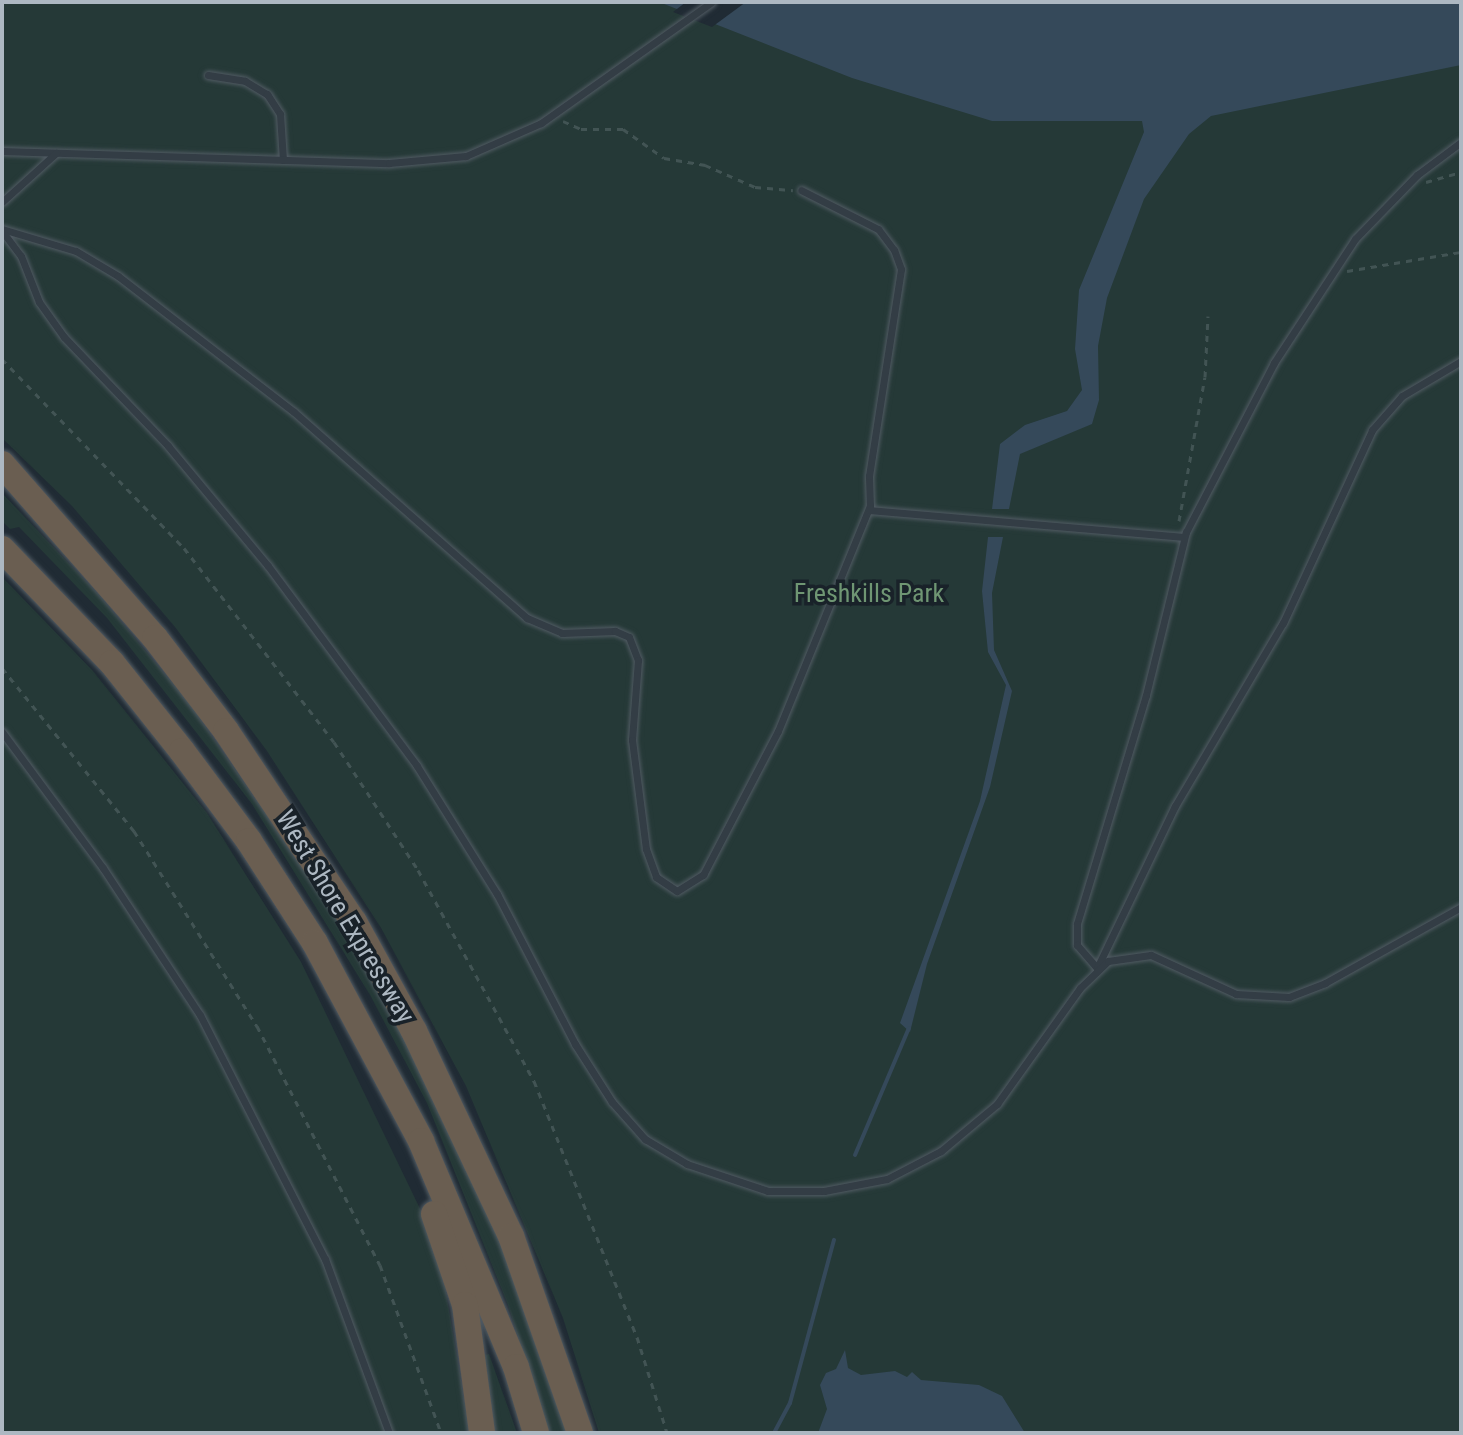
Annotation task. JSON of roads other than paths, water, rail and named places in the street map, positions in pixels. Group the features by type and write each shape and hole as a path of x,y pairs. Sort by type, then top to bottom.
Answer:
{"highway":[{"name":"West Shore Expressway","path":"2,464 79,547 181,673 354,922 414,1031 511,1236 580,1433"},
{"name":"West Shore Expressway","path":"2,549 112,663 182,751 249,841 315,943 421,1141 516,1367 536,1433"},
{"path":"315,943 444,1238 465,1305 482,1433"}],"lane":[{"path":"2,151 389,163 466,156 555,115 712,2"},
{"path":"208,75 245,81 267,94 280,114 283,160"},
{"path":"1097,968 1077,945 1077,924 1146,695 1184,537 1274,363 1321,289 1374,215 1461,142"},
{"path":"2,202 56,153"},
{"path":"2,230 76,251 118,276 294,412 527,618 562,633 615,631 629,637 638,660 632,740 639,807 650,866 669,889 685,890 703,875 754,778 869,510 869,476 901,269 878,229 801,190"},
{"path":"2,230 21,256 39,302 64,337 168,446 249,543 417,766 497,894 593,1076 645,1139 712,1175 768,1191 824,1191 887,1179 941,1151 997,1104 1097,968 1175,806 1283,623 1372,430 1402,396 1461,361"},
{"path":"869,510 1184,537"},
{"path":"2,732 103,868 215,1040 325,1259 389,1433"},
{"path":"1097,968 1122,957 1151,955 1236,994 1289,997 1325,983 1461,907"}],"water":[{"path":"659,2 1461,2 1461,65 1211,116 1189,134 1144,199 1107,298 1098,346 1099,400 1092,424 1020,454 1009,509 992,509 1000,444 1025,425 1067,411 1082,390 1075,349 1079,290 1144,132 1142,121 992,121 852,78"},
{"path":"988,537 1003,537 992,593 994,650 1012,691 990,787 927,964 910,1032 900,1023 980,801 1006,685 988,652 982,591"},
{"path":"845,1350 848,1368 861,1375 895,1371 907,1377 912,1372 921,1380 979,1385 1002,1396 1025,1433 818,1433 827,1409 820,1385 826,1373 836,1369"}],"waterway":[{"path":"855,1155 909,1028"},
{"path":"774,1433 790,1403 834,1240"}],"park label":[{"name":"Freshkills Park","path":"869,594"}]}
